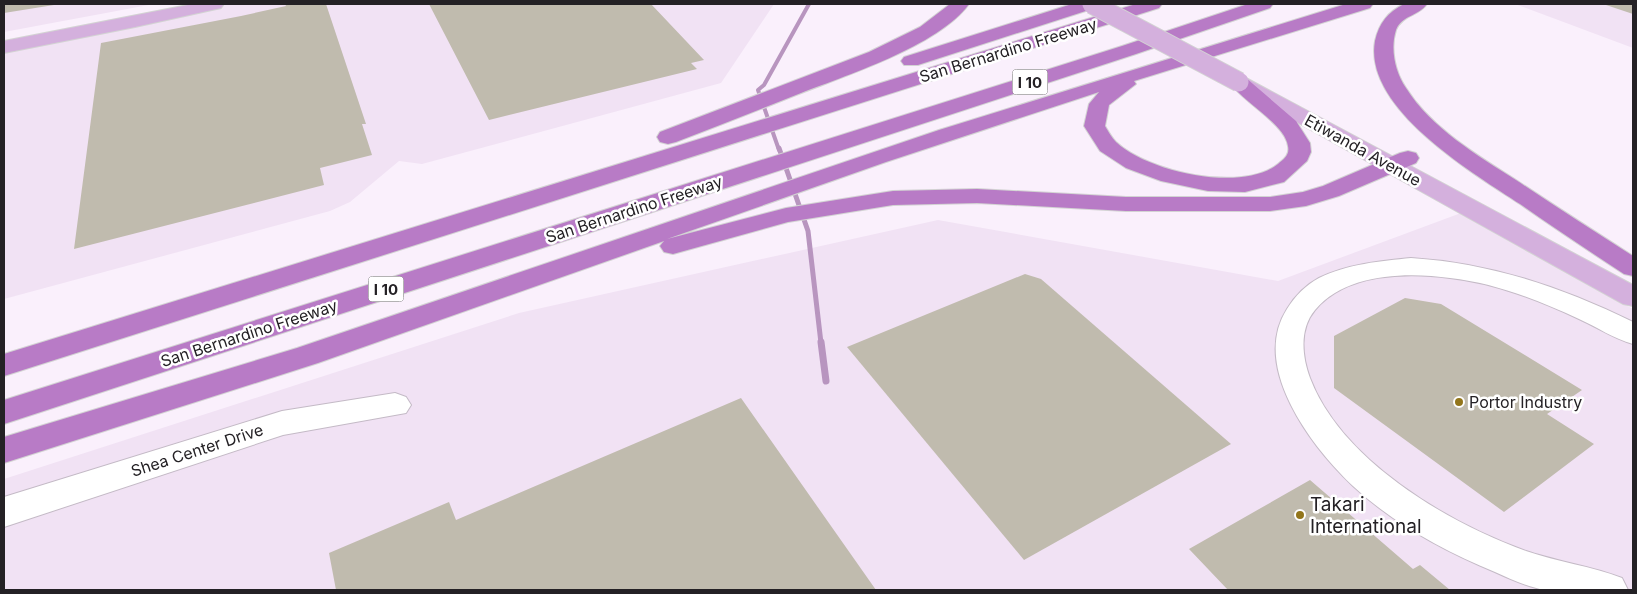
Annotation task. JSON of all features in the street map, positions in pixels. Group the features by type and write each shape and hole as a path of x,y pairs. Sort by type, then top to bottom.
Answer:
{"highway":[{"path":"751,118 772,98 844,69 926,31 946,18 960,4"},
{"path":"780,120 912,61 1091,4"},
{"name":"San Bernardino Freeway","path":"4,365 201,304 751,118 780,120 1153,4"},
{"name":"San Bernardino Freeway","path":"4,412 1264,4"},
{"path":"4,450 96,423 140,415 274,374 782,204 806,182 1186,58 1364,4"},
{"path":"1418,4 1393,19 1386,28 1383,52 1386,68 1393,85 1405,102 1427,126 1464,156 1633,268"},
{"path":"1186,58 1179,64 1131,81 1111,93 1096,110 1094,119 1101,139 1130,162 1171,178 1214,185 1270,179 1288,170 1293,165 1300,152 1300,145 1296,135 1247,93 1246,79"},
{"path":"782,204 815,209 893,198 935,196 1126,204 1270,204 1306,199 1331,191 1400,162"}],"main road":[{"path":"4,39 181,4"},
{"path":"4,47 135,22 215,4"},
{"name":"Etiwanda Avenue","path":"1091,4 1246,79"},
{"name":"Etiwanda Avenue","path":"1115,4 1246,79 1400,162 1633,279"},
{"name":"Etiwanda Avenue","path":"1400,162 1633,297"}],"street":[{"path":"1609,590 1577,584 1545,574 1471,545 1422,517 1385,491 1351,462 1319,425 1299,390 1290,360 1290,334 1298,315 1311,297 1328,284 1350,275 1371,270 1407,268 1463,272 1503,280 1573,304 1633,334"},
{"name":"Shea Center Drive","path":"4,512 282,423 395,405"}],"shaded area":[{"path":"4,4 154,4 4,32"},
{"path":"230,4 774,4 721,83 422,164 399,161 350,202 330,211 4,299 4,52 126,28"},
{"path":"1515,4 1633,4 1633,48"},
{"path":"1461,213 1633,309 1633,590 4,590 4,479 519,313 938,220 1278,281"}],"building":[{"path":"4,4 54,4 54,5 4,13"},
{"path":"285,4 326,4 366,124 362,124 372,155 320,168 324,185 74,249 101,43 241,16 286,6"},
{"path":"429,4 651,4 704,60 691,63 697,69 489,120"},
{"path":"1603,4 1633,4 1633,14"},
{"path":"1025,274 1041,279 1231,444 1024,560 847,347"},
{"name":"Portor Industry","path":"1405,298 1441,304 1582,390 1547,414 1594,444 1504,512 1334,388 1334,336"},
{"path":"741,398 876,590 336,590 329,553 449,502 456,520"},
{"name":"Takari International","path":"1310,480 1413,569 1420,565 1450,590 1228,590 1189,549"}],"waterway":[{"path":"779,150 758,90 764,85 809,4"},
{"path":"779,148 808,231 821,343"},
{"path":"821,342 826,381"}],"place":[{"name":"Portor Industry","path":"1459,402"},
{"name":"Takari International","path":"1300,515"}]}
